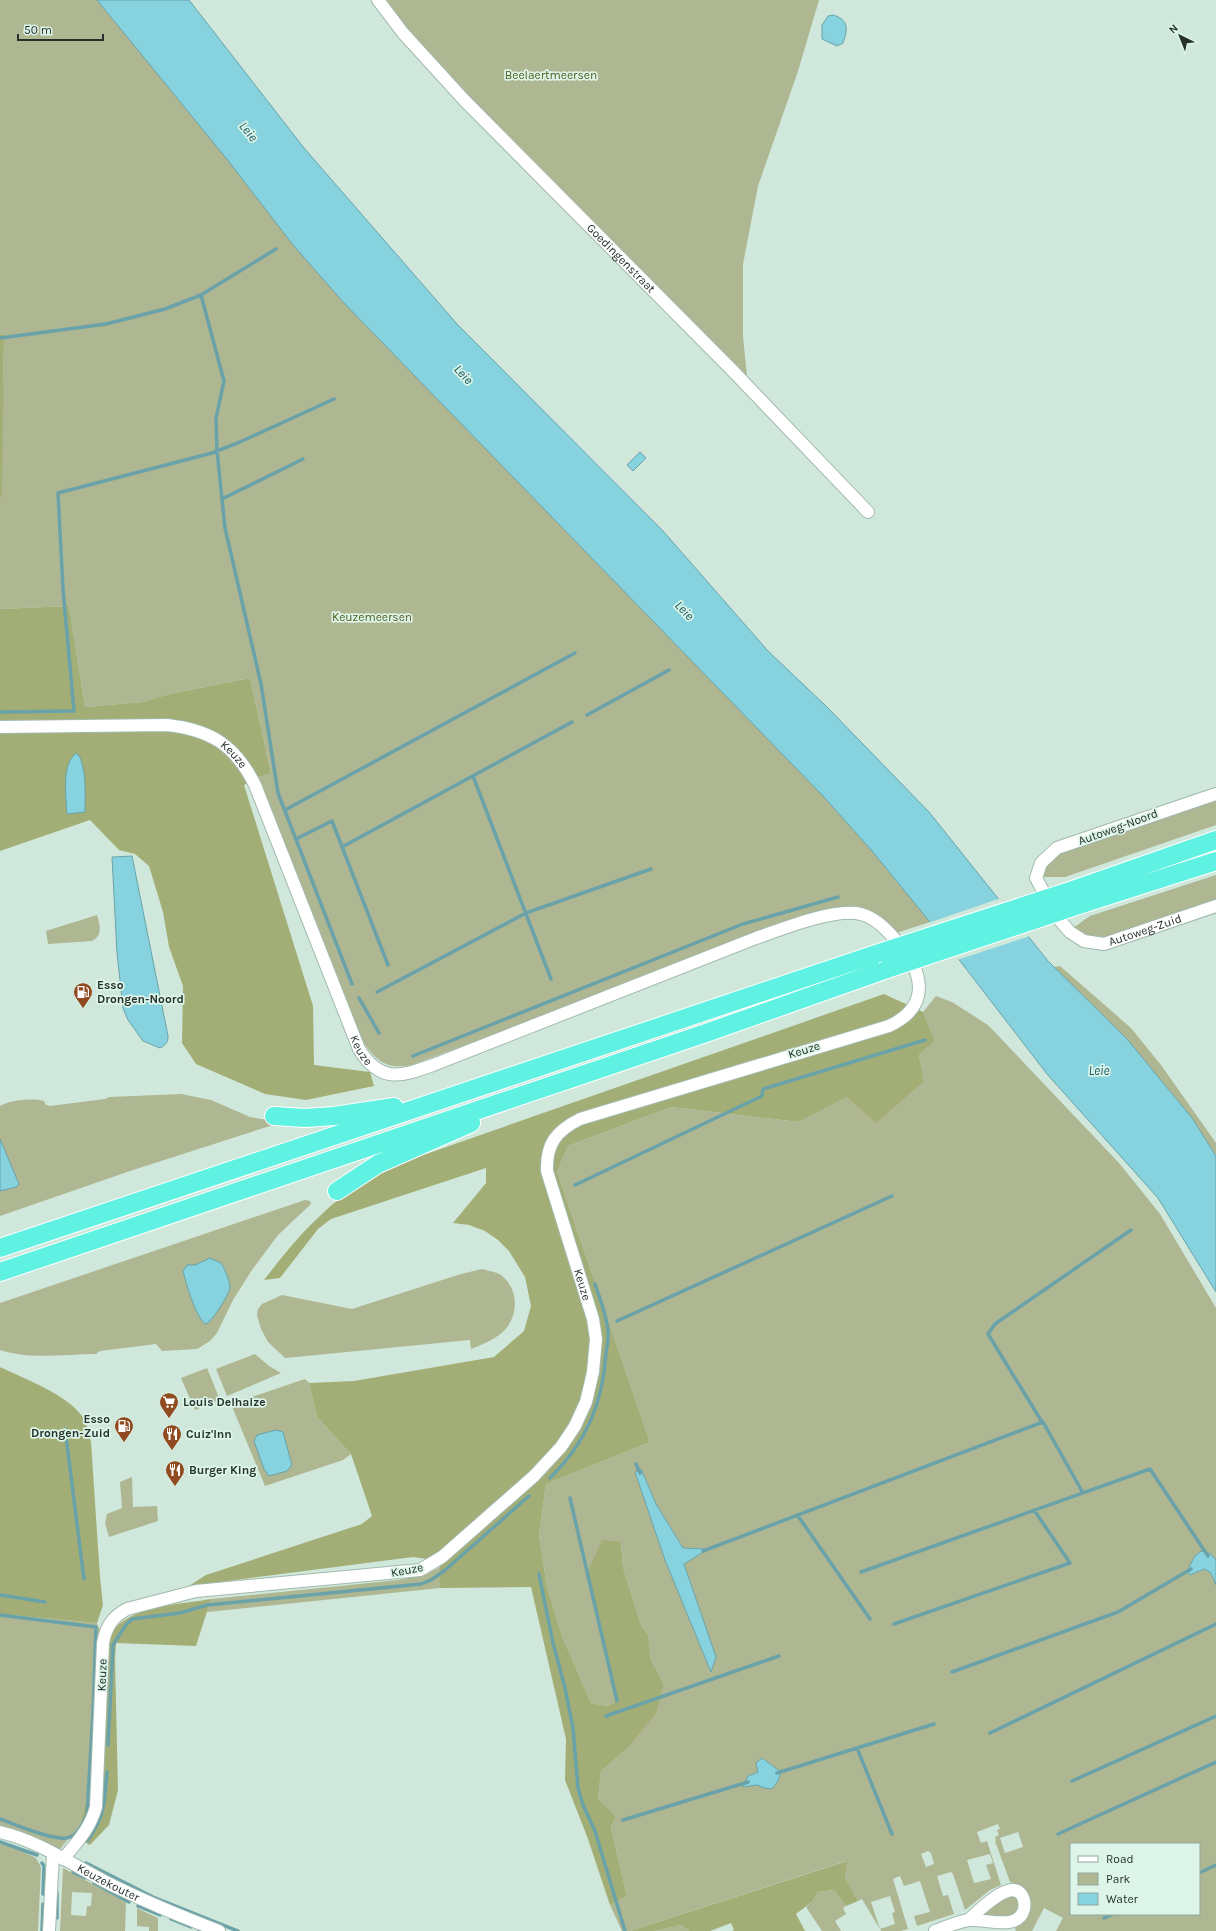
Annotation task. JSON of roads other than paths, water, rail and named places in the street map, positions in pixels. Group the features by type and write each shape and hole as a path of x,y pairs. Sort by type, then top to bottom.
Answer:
{"highway":[{"path":"0,1272 706,1033 887,969 1077,897 1216,840"},
{"path":"0,1248 876,954 1077,897 1216,861"},
{"path":"337,1191 378,1164 587,1073"},
{"path":"274,1116 305,1118 334,1116 394,1107 421,1106"}],"street":[{"name":"Goedingenstraat","path":"378,0 403,33 466,101 732,370 868,512"},
{"name":"Keuze","path":"0,728 167,725 187,727 206,733 224,743 246,767 255,785 358,1049 365,1060 384,1073 395,1076 433,1065 756,938 841,913 857,913 869,916 888,931 907,952 914,965 917,972 919,995 911,1012 900,1021 888,1026 580,1119 566,1126 556,1136 548,1153 547,1171 588,1299 596,1339 593,1372 586,1402 572,1431 561,1447 534,1476 442,1556 420,1570 196,1591 127,1608 118,1614 110,1622 105,1632 96,1807 92,1821 85,1833 58,1856"},
{"name":"Autoweg-Noord","path":"1036,878 1041,862 1057,848 1216,794"},
{"name":"Autoweg-Zuid","path":"1036,878 1057,917 1070,932 1084,941 1104,944 1216,906"},
{"name":"Keuzekouter","path":"0,1832 31,1843 118,1888 167,1911 219,1931"},
{"path":"49,1931 58,1856"},
{"path":"935,1931 968,1920"}],"water":[{"name":"Leie","path":"97,0 189,0 304,148 457,324 663,531 768,651 827,707 929,812 1048,961 1127,1039 1192,1118 1216,1156 1216,1292 1158,1198 1047,1074 930,922 872,851 824,797 344,303 294,246 226,158"},
{"path":"833,15 845,22 846,26 846,33 843,43 837,46 822,39 822,25 828,16"},
{"path":"640,452 646,458 633,471 627,465"},
{"path":"77,753 84,773 85,812 67,814 67,772 72,758"},
{"path":"132,856 168,1036 168,1040 164,1046 160,1048 143,1041 128,1020 123,1008 117,953 112,857"},
{"path":"0,1139 19,1184 16,1187 0,1191"},
{"path":"210,1258 221,1263 227,1274 230,1287 220,1307 206,1324 202,1321 195,1308 183,1271 187,1265 195,1265"},
{"path":"276,1430 283,1432 292,1465 287,1471 269,1476 264,1469 254,1441 257,1435"},
{"path":"641,1469 656,1504 683,1548 708,1549 684,1564 716,1657 711,1672 665,1560 635,1472"},
{"path":"1201,1551 1211,1554 1216,1560 1216,1585 1211,1573 1204,1569 1190,1575 1187,1571 1195,1556"},
{"path":"762,1758 781,1772 778,1781 772,1789 757,1785 743,1787 748,1776 758,1772 756,1763"}],"waterway":[{"path":"276,249 201,295 224,381 216,418 217,451 225,528 261,684 278,793 352,984"},
{"path":"0,338 106,324 165,309 201,295"},
{"path":"0,712 74,711 63,589 58,493 212,453 240,442 334,399"},
{"path":"222,499 303,459"},
{"path":"285,810 575,653"},
{"path":"587,715 669,670"},
{"path":"342,847 572,722"},
{"path":"473,776 551,979"},
{"path":"296,839 332,821 388,965"},
{"path":"377,992 526,913 651,869"},
{"path":"413,1056 743,924 838,897"},
{"path":"359,998 379,1033"},
{"path":"575,1185 762,1096 763,1089 925,1040"},
{"path":"617,1321 892,1196"},
{"path":"1042,1422 988,1334 995,1324 1131,1230"},
{"path":"550,1478 563,1465 583,1436 601,1389 608,1334 605,1313 595,1284"},
{"path":"703,1551 1043,1422 1083,1493"},
{"path":"65,1429 84,1579"},
{"path":"636,1464 640,1473"},
{"path":"861,1572 1150,1469 1208,1556"},
{"path":"108,1745 113,1645 125,1626 132,1619 180,1613 207,1605 421,1584 431,1580 444,1571 529,1496"},
{"path":"570,1498 617,1701"},
{"path":"894,1624 1070,1563 1034,1510"},
{"path":"798,1516 870,1619"},
{"path":"952,1672 1118,1612 1191,1569"},
{"path":"539,1574 553,1643 565,1688 573,1728 578,1788 583,1805 595,1831 625,1931"},
{"path":"0,1595 45,1602"},
{"path":"0,1615 96,1627 87,1815 80,1828 73,1836 64,1838 46,1835 0,1819"},
{"path":"990,1733 1216,1624"},
{"path":"606,1716 779,1656"},
{"path":"1072,1781 1216,1716"},
{"path":"777,1773 934,1724"},
{"path":"857,1748 892,1834"},
{"path":"1058,1834 1216,1762"},
{"path":"88,1840 98,1823 103,1808 107,1772"},
{"path":"623,1820 748,1782"},
{"path":"0,1842 37,1855"},
{"path":"42,1863 44,1866 43,1894"},
{"path":"86,1863 153,1897 238,1931"},
{"path":"1200,1873 1216,1865"},
{"path":"73,1872 85,1878"},
{"path":"94,1883 129,1902"},
{"path":"57,1893 57,1918"},
{"path":"42,1931 43,1904"},
{"path":"138,1906 160,1915"},
{"path":"1104,1918 1111,1915"},
{"path":"171,1919 191,1927"}],"place":[{"name":"Esso Drongen-Noord","path":"83,1009"},
{"name":"Louis Delhaize","path":"169,1419"},
{"name":"Esso Drongen-Zuid","path":"124,1443"},
{"name":"Cuiz'Inn","path":"172,1451"},
{"name":"Burger King","path":"175,1487"}],"park label":[{"name":"Beelaertmeersen","path":"551,75"},
{"name":"Keuzemeersen","path":"372,617"}]}
